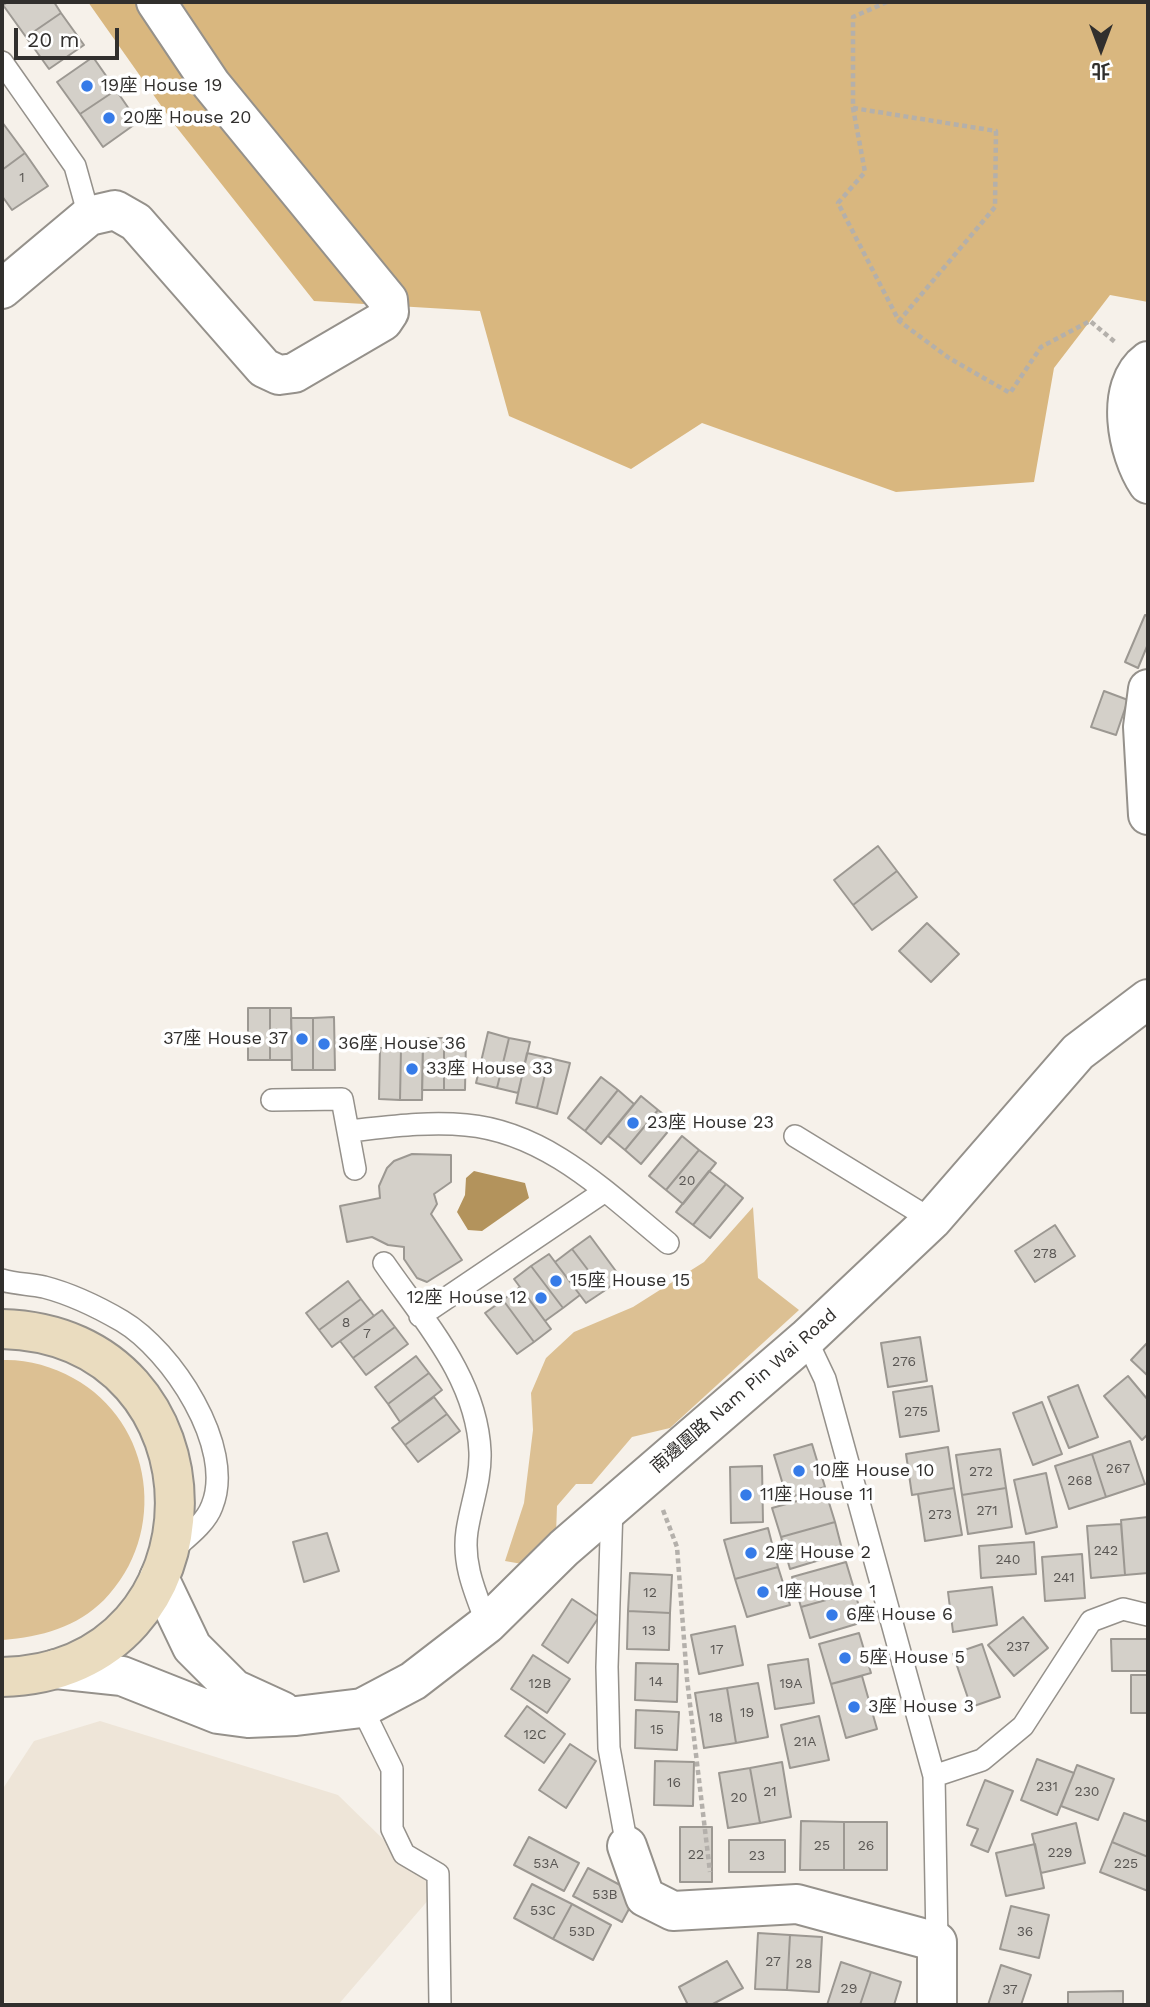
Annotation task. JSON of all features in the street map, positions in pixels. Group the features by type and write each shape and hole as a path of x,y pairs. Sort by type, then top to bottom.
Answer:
{"main road":[{"path":"2,1700 49,1671 93,1652 138,1612 164,1565 177,1497 166,1442 138,1393 119,1373 71,1343 7,1325"},
{"path":"2,1677 49,1671"}],"street":[{"path":"2,289 102,213 136,222 264,368 279,374 294,373 383,321 389,312 388,300 211,85 156,2"},
{"path":"1145,363 1134,375 1128,399 1132,450 1148,484"},
{"path":"1148,689 1143,741 1148,815"},
{"name":"南邊圍路 Nam Pin Wai Road","path":"49,1671 122,1676 218,1714 248,1718 296,1716 362,1708 413,1681 487,1624 612,1506 806,1339 932,1220 1078,1052 1148,999"},
{"path":"164,1565 192,1647 234,1689 296,1716"},
{"path":"627,1846 645,1897 673,1911 797,1904 937,1942 937,2005"}],"lane":[{"path":"2,62 75,166 102,213"},
{"path":"272,1100 342,1099 355,1169"},
{"path":"348,1130 441,1123 496,1130 548,1151 605,1191 668,1243"},
{"path":"795,1136 932,1220"},
{"path":"420,1316 605,1191"},
{"path":"384,1263 461,1376 477,1426 479,1479 467,1531 466,1556 470,1581 487,1624"},
{"path":"2,1280 75,1297 125,1322 166,1360 190,1393 211,1441 216,1486 213,1505 203,1522 164,1565"},
{"path":"806,1339 825,1379 934,1776 937,1942"},
{"path":"612,1506 609,1748 613,1782 627,1846"},
{"path":"934,1776 982,1760 1023,1726 1091,1621 1123,1609 1148,1615"},
{"path":"362,1708 392,1769 392,1829 404,1854 438,1874 440,2005"}],"path":[{"path":"887,2 853,17 853,108 865,172 838,203 899,321 949,358 1010,393 1041,347 1090,321 1145,363"},
{"path":"853,108 996,131 995,207 899,321"},
{"path":"649,1473 677,1547 687,1679 710,1874 719,1909"}],"shaded area":[{"path":"88,2 1148,2 1148,302 1110,295 1054,368 1034,482 896,492 702,423 631,469 509,416 480,311 314,301 174,124"},
{"path":"474,1171 525,1183 529,1198 482,1231 468,1230 457,1212 465,1195 466,1178"},
{"path":"753,1207 758,1278 799,1310 670,1428 632,1437 592,1484 576,1484 557,1506 556,1534 522,1564 505,1561 524,1503 533,1430 531,1393 546,1358 574,1332 633,1307 704,1262"},
{"path":"2,1360 29,1362 56,1370 100,1397 121,1422 136,1450 143,1481 144,1512 138,1544 125,1573 104,1600 82,1617 58,1629 3,1640"},
{"path":"100,1721 338,1795 436,1891 338,2005 66,2005 2,2002 2,1790 34,1741"}],"building":[{"path":"8,2 54,2 61,13 26,37 3,5"},
{"path":"61,13 84,45 49,69 26,37"},
{"name":"19座 House 19","path":"93,57 116,90 80,114 57,82"},
{"name":"20座 House 20","path":"116,90 138,122 103,147 80,114"},
{"path":"2,122 25,153 2,170"},
{"path":"25,153 48,186 12,210 2,196 2,170"},
{"path":"1145,615 1148,616 1148,644 1138,668 1125,662"},
{"path":"1104,691 1128,700 1116,735 1091,727"},
{"path":"878,846 897,871 853,905 834,880"},
{"path":"897,871 917,897 872,930 853,905"},
{"path":"927,923 959,954 931,982 899,951"},
{"path":"248,1008 270,1008 270,1060 248,1060"},
{"path":"270,1008 291,1008 292,1060 270,1060"},
{"name":"36座 House 36","path":"334,1017 335,1070 313,1070 313,1018"},
{"name":"37座 House 37","path":"291,1018 313,1018 313,1070 292,1070"},
{"path":"488,1032 509,1038 497,1088 476,1083"},
{"path":"423,1038 444,1038 444,1090 422,1090"},
{"path":"444,1038 466,1038 465,1090 444,1090"},
{"path":"509,1038 530,1042 518,1093 497,1088"},
{"path":"380,1048 401,1048 400,1100 379,1099"},
{"name":"33座 House 33","path":"401,1048 423,1048 422,1100 400,1100"},
{"path":"527,1053 549,1058 537,1108 516,1103"},
{"path":"549,1058 570,1063 557,1114 537,1108"},
{"path":"601,1077 618,1090 585,1131 568,1118"},
{"path":"618,1090 634,1104 601,1144 585,1131"},
{"name":"23座 House 23","path":"641,1096 658,1110 625,1150 608,1136"},
{"path":"658,1110 675,1123 641,1164 625,1150"},
{"path":"682,1136 699,1150 666,1190 649,1176"},
{"path":"699,1150 716,1163 683,1204 666,1190"},
{"path":"412,1154 451,1155 451,1182 434,1194 437,1204 431,1214 462,1260 427,1282 417,1278 404,1259 404,1247 388,1245 372,1237 347,1242 340,1206 380,1198 379,1186 387,1168 394,1161"},
{"path":"709,1171 726,1184 693,1225 676,1212"},
{"path":"726,1184 743,1198 710,1238 693,1225"},
{"path":"1055,1225 1075,1256 1035,1282 1015,1251"},
{"path":"590,1236 621,1278 604,1291 572,1249"},
{"path":"572,1249 604,1291 586,1303 555,1262"},
{"name":"15座 House 15","path":"549,1254 580,1295 563,1308 531,1266"},
{"name":"12座 House 12","path":"531,1266 563,1308 545,1321 514,1279"},
{"path":"348,1281 361,1299 319,1330 306,1313"},
{"path":"520,1287 551,1329 534,1342 503,1300"},
{"path":"361,1299 374,1316 332,1347 319,1330"},
{"path":"503,1300 534,1342 517,1354 485,1313"},
{"path":"382,1310 395,1327 353,1358 340,1341"},
{"path":"395,1327 408,1344 366,1375 353,1358"},
{"path":"920,1337 927,1381 888,1387 881,1343"},
{"path":"1148,1342 1148,1376 1131,1360"},
{"path":"416,1356 429,1373 388,1404 375,1387"},
{"path":"429,1373 442,1390 400,1422 388,1404"},
{"path":"1128,1376 1148,1400 1148,1434 1142,1440 1104,1396"},
{"path":"1078,1385 1098,1437 1069,1448 1048,1397"},
{"path":"932,1386 939,1431 900,1437 893,1392"},
{"path":"434,1397 447,1414 405,1445 392,1428"},
{"path":"1042,1402 1062,1454 1033,1465 1013,1413"},
{"path":"447,1414 460,1431 418,1462 405,1445"},
{"path":"1130,1441 1145,1484 1106,1497 1092,1454"},
{"name":"10座 House 10","path":"812,1444 825,1487 787,1498 774,1455"},
{"path":"948,1447 954,1488 912,1495 906,1454"},
{"path":"1000,1449 1006,1488 962,1495 956,1455"},
{"path":"1092,1454 1106,1497 1069,1509 1055,1466"},
{"name":"11座 House 11","path":"762,1466 763,1522 731,1523 730,1467"},
{"path":"1046,1473 1057,1527 1026,1534 1014,1480"},
{"path":"954,1488 962,1535 925,1541 918,1494"},
{"path":"1006,1488 1012,1527 968,1534 962,1495"},
{"path":"826,1493 835,1522 781,1537 772,1508"},
{"path":"1148,1517 1148,1573 1125,1575 1121,1520"},
{"path":"835,1522 843,1553 790,1569 781,1537"},
{"path":"1121,1524 1125,1575 1091,1578 1087,1526"},
{"name":"2座 House 2","path":"768,1528 778,1567 735,1579 724,1540"},
{"path":"327,1533 339,1571 304,1582 293,1542"},
{"path":"1034,1542 1036,1574 981,1578 979,1546"},
{"path":"1082,1554 1085,1598 1045,1601 1042,1557"},
{"path":"846,1562 855,1592 801,1607 792,1577"},
{"name":"1座 House 1","path":"778,1567 790,1605 747,1617 735,1579"},
{"path":"630,1573 672,1575 670,1613 628,1611"},
{"path":"992,1587 997,1625 953,1632 948,1592"},
{"name":"6座 House 6","path":"855,1592 863,1622 810,1638 801,1607"},
{"path":"572,1599 599,1617 568,1663 542,1645"},
{"path":"628,1611 670,1613 669,1650 627,1649"},
{"path":"1023,1617 1048,1648 1014,1676 988,1645"},
{"path":"735,1626 743,1665 699,1674 691,1635"},
{"name":"5座 House 5","path":"859,1633 871,1673 831,1684 819,1644"},
{"path":"1111,1639 1148,1639 1148,1671 1112,1671"},
{"path":"982,1644 1000,1697 971,1707 953,1654"},
{"path":"533,1655 570,1679 547,1713 511,1689"},
{"path":"808,1659 814,1703 775,1709 768,1665"},
{"path":"636,1663 678,1664 677,1702 635,1700"},
{"path":"1131,1675 1148,1675 1148,1713 1131,1713"},
{"name":"3座 House 3","path":"862,1676 877,1729 846,1738 831,1684"},
{"path":"758,1683 768,1737 736,1743 727,1688"},
{"path":"727,1688 736,1743 704,1748 695,1693"},
{"path":"527,1706 565,1734 544,1763 505,1736"},
{"path":"636,1710 679,1712 677,1750 635,1748"},
{"path":"819,1716 829,1760 790,1768 781,1725"},
{"path":"570,1744 596,1761 566,1808 539,1790"},
{"path":"1037,1759 1074,1773 1057,1815 1021,1800"},
{"path":"655,1761 694,1762 693,1806 654,1805"},
{"path":"782,1762 791,1817 760,1823 750,1768"},
{"path":"1077,1765 1114,1779 1098,1820 1061,1806"},
{"path":"750,1768 760,1823 728,1828 719,1773"},
{"path":"985,1780 1013,1791 988,1852 971,1845 978,1829 967,1825"},
{"path":"1124,1813 1148,1822 1148,1857 1112,1842"},
{"path":"801,1821 844,1822 844,1870 800,1870"},
{"path":"844,1822 887,1822 887,1870 844,1870"},
{"path":"1076,1823 1085,1863 1041,1873 1032,1834"},
{"path":"680,1827 712,1827 712,1882 680,1882"},
{"path":"529,1837 579,1863 564,1891 514,1865"},
{"path":"729,1840 785,1840 785,1872 729,1872"},
{"path":"1112,1842 1148,1857 1148,1891 1100,1872"},
{"path":"1035,1844 1044,1888 1006,1896 996,1853"},
{"path":"588,1868 637,1894 622,1922 573,1896"},
{"path":"532,1884 572,1904 553,1939 514,1918"},
{"path":"572,1904 611,1925 593,1960 553,1939"},
{"path":"1011,1906 1049,1915 1039,1958 1000,1949"},
{"path":"758,1933 790,1935 787,1990 755,1989"},
{"path":"790,1935 822,1937 819,1992 787,1990"},
{"path":"727,1961 743,1988 711,2005 688,2005 679,1987"},
{"path":"841,1962 871,1972 860,2005 827,2005"},
{"path":"1001,1965 1031,1975 1021,2005 988,2005"},
{"path":"871,1972 901,1982 894,2005 860,2005"},
{"path":"1123,1991 1123,2005 1068,2005 1068,1992"}],"place":[{"name":"19座 House 19","path":"87,86"},
{"name":"20座 House 20","path":"109,118"},
{"name":"37座 House 37","path":"302,1039"},
{"name":"36座 House 36","path":"324,1044"},
{"name":"33座 House 33","path":"412,1069"},
{"name":"23座 House 23","path":"633,1123"},
{"name":"15座 House 15","path":"556,1281"},
{"name":"12座 House 12","path":"541,1298"},
{"name":"10座 House 10","path":"799,1471"},
{"name":"11座 House 11","path":"746,1495"},
{"name":"2座 House 2","path":"751,1553"},
{"name":"1座 House 1","path":"763,1592"},
{"name":"6座 House 6","path":"832,1615"},
{"name":"5座 House 5","path":"845,1658"},
{"name":"3座 House 3","path":"854,1707"}]}
